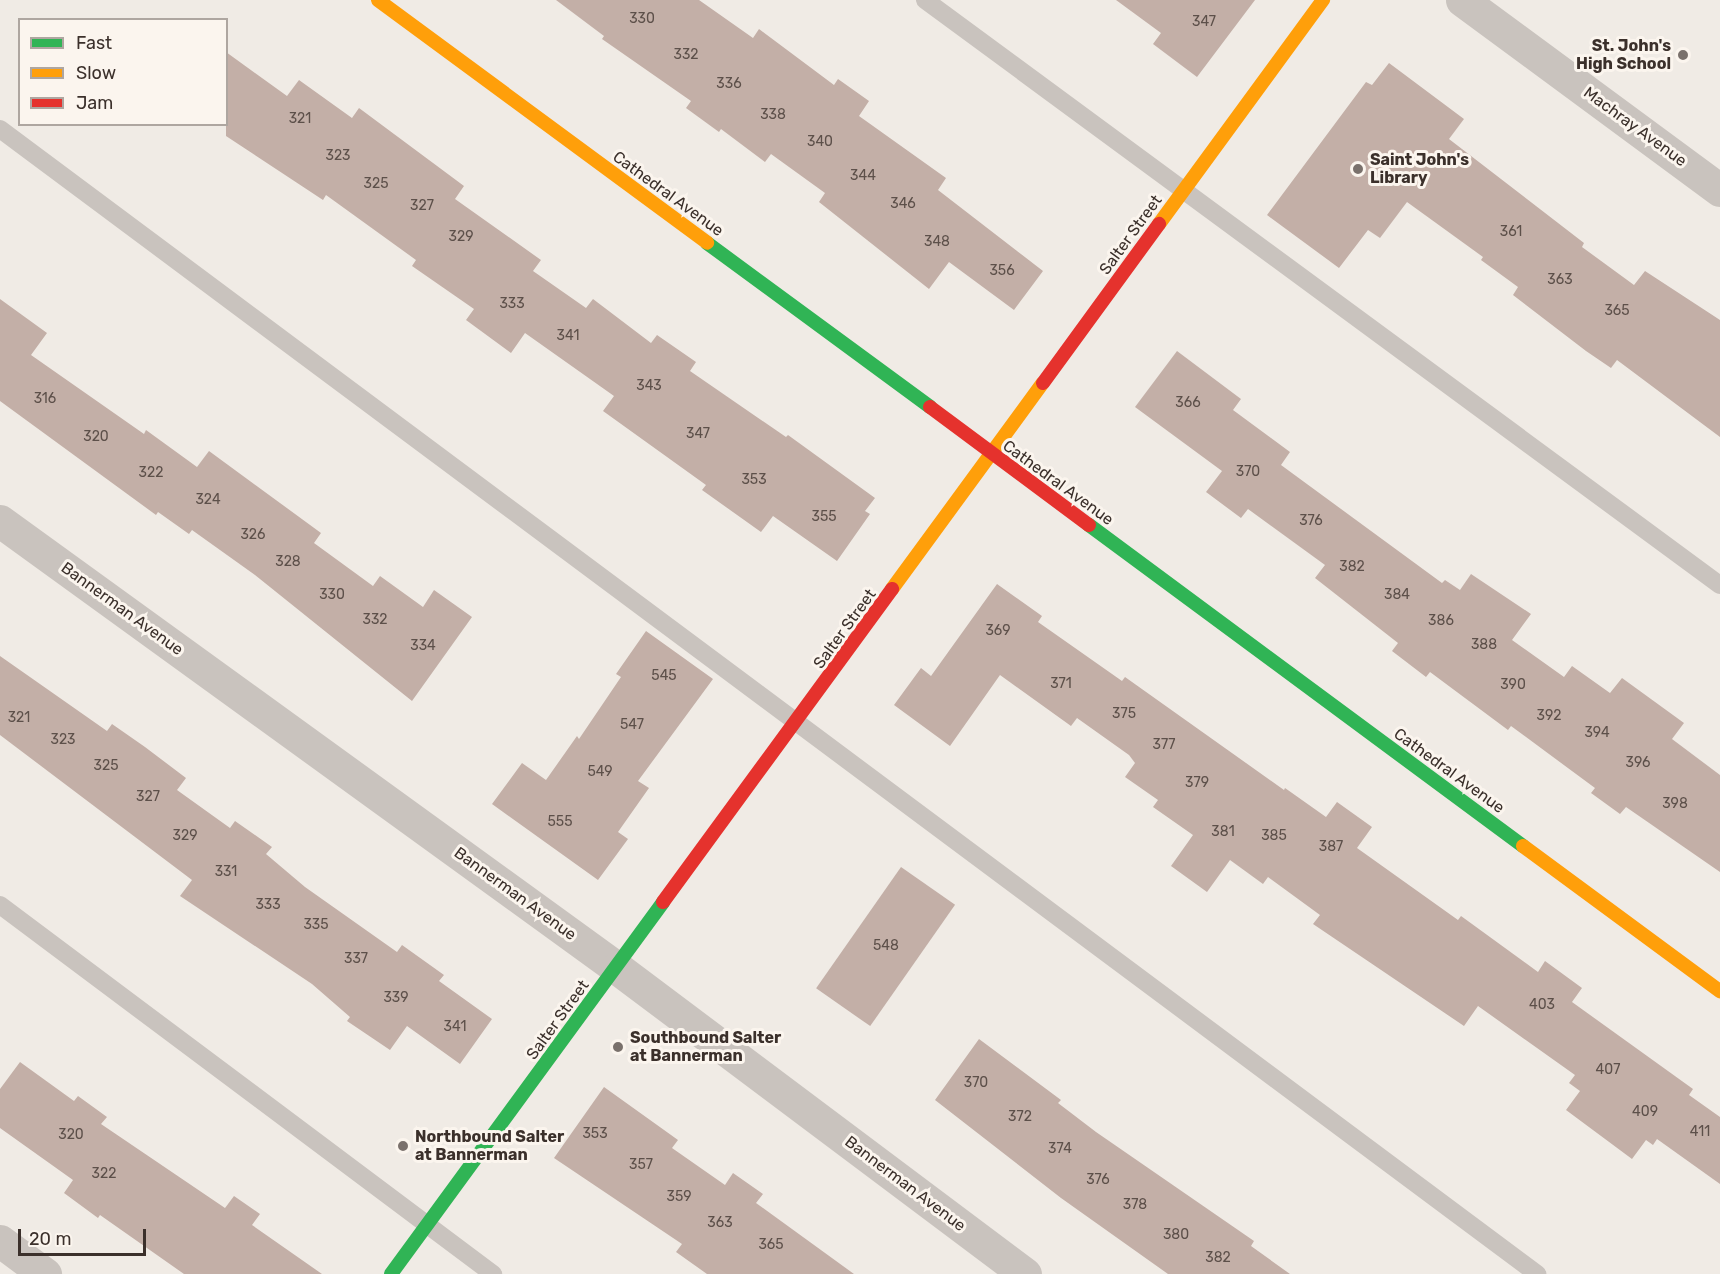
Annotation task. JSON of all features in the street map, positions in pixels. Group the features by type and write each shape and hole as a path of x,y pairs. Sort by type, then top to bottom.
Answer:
{"street":[{"name":"Cathedral Avenue","path":"378,0 1720,991"},
{"name":"Salter Street","path":"391,1274 798,722 1323,0"},
{"name":"Machray Avenue","path":"1462,0 1720,190"},
{"name":"Bannerman Avenue","path":"0,521 617,968 1025,1274"},
{"path":"0,1240 45,1274"}],"lane":[{"path":"925,0 1720,585"},
{"path":"0,129 1537,1274"},
{"path":"0,905 493,1274"}],"building":[{"path":"556,0 699,0 753,38 759,29 834,85 838,79 869,101 859,116 946,178 938,190 1043,271 1014,310 949,262 929,289 819,202 825,193 771,154 765,162 721,129 719,132 686,108 691,101 602,39 604,36"},
{"path":"1116,0 1255,0 1197,77 1153,44 1161,33"},
{"path":"228,53 287,96 299,80 352,118 359,108 464,186 455,199 541,260 533,271 586,308 593,299 651,343 657,335 696,362 690,371 786,437 788,435 875,498 865,511 870,514 837,561 773,516 761,532 702,490 706,485 603,411 614,396 525,333 511,353 466,320 474,309 412,266 416,260 326,195 323,200 226,136"},
{"path":"1389,63 1464,119 1449,139 1584,243 1582,247 1634,285 1645,271 1720,320 1720,437 1617,360 1611,368 1586,351 1513,295 1518,287 1481,260 1483,257 1407,202 1380,238 1368,230 1339,268 1267,215 1366,82 1372,85"},
{"path":"0,299 47,333 31,355 144,434 146,430 197,467 209,451 321,533 314,543 373,586 380,576 423,607 434,590 472,617 412,701 255,575 192,530 189,534 158,512 156,515 0,401"},
{"path":"1177,351 1241,399 1233,410 1290,452 1281,465 1442,583 1445,580 1460,590 1471,574 1531,614 1512,640 1564,677 1572,666 1610,693 1622,678 1684,723 1672,739 1720,775 1720,872 1626,807 1620,814 1591,793 1595,788 1511,726 1508,730 1430,672 1426,677 1392,651 1398,643 1315,578 1325,565 1248,509 1241,518 1206,492 1222,471 1135,407"},
{"path":"997,584 1042,616 1038,622 1122,681 1125,677 1284,790 1285,788 1326,817 1337,802 1372,827 1357,848 1458,920 1461,916 1538,972 1545,961 1582,988 1572,1002 1693,1089 1689,1095 1720,1117 1720,1184 1657,1139 1653,1145 1646,1140 1632,1159 1566,1110 1580,1091 1569,1083 1575,1075 1478,1006 1464,1026 1313,924 1320,915 1268,877 1263,884 1230,860 1207,892 1171,866 1193,835 1153,807 1158,800 1125,777 1135,763 1129,755 1077,718 1071,726 1000,675 950,746 894,705 921,668 931,676"},
{"path":"646,631 713,679 638,781 649,788 618,832 628,839 598,880 492,804 522,763 546,780 577,736 579,739 621,677 616,674"},
{"path":"0,656 107,731 112,724 145,747 186,778 177,790 230,828 235,821 272,847 266,854 305,887 397,952 402,945 444,975 439,981 492,1019 460,1064 407,1026 390,1050 347,1021 350,1017 312,984 180,896 192,880 0,735"},
{"path":"901,867 955,905 870,1026 816,988"},
{"path":"979,1039 1061,1100 1058,1103 1096,1132 1254,1241 1251,1246 1290,1274 1168,1274 1061,1198 935,1100"},
{"path":"20,1062 74,1101 78,1096 107,1117 101,1124 225,1208 234,1196 260,1214 252,1225 322,1274 184,1274 100,1215 98,1218 64,1193 73,1180 0,1128 0,1089"},
{"path":"604,1087 678,1140 672,1148 725,1185 733,1173 763,1194 756,1203 854,1274 707,1274 676,1252 682,1244 554,1158"}],"traffic: fast":[{"path":"707,243 930,407"},
{"path":"1089,525 1523,846"},
{"path":"391,1274 663,902"}],"traffic: slow":[{"path":"378,0 707,243"},
{"path":"1159,224 1323,0"},
{"path":"892,589 1043,383"},
{"path":"1523,846 1720,991"}],"traffic: jam":[{"path":"1043,383 1159,224"},
{"path":"930,407 1089,525"},
{"path":"663,902 892,589"}],"place":[{"name":"St. John's High School","path":"1683,55"},
{"name":"Saint John's Library","path":"1358,169"},
{"name":"Southbound Salter at Bannerman","path":"618,1047"},
{"name":"Northbound Salter at Bannerman","path":"403,1146"}]}
